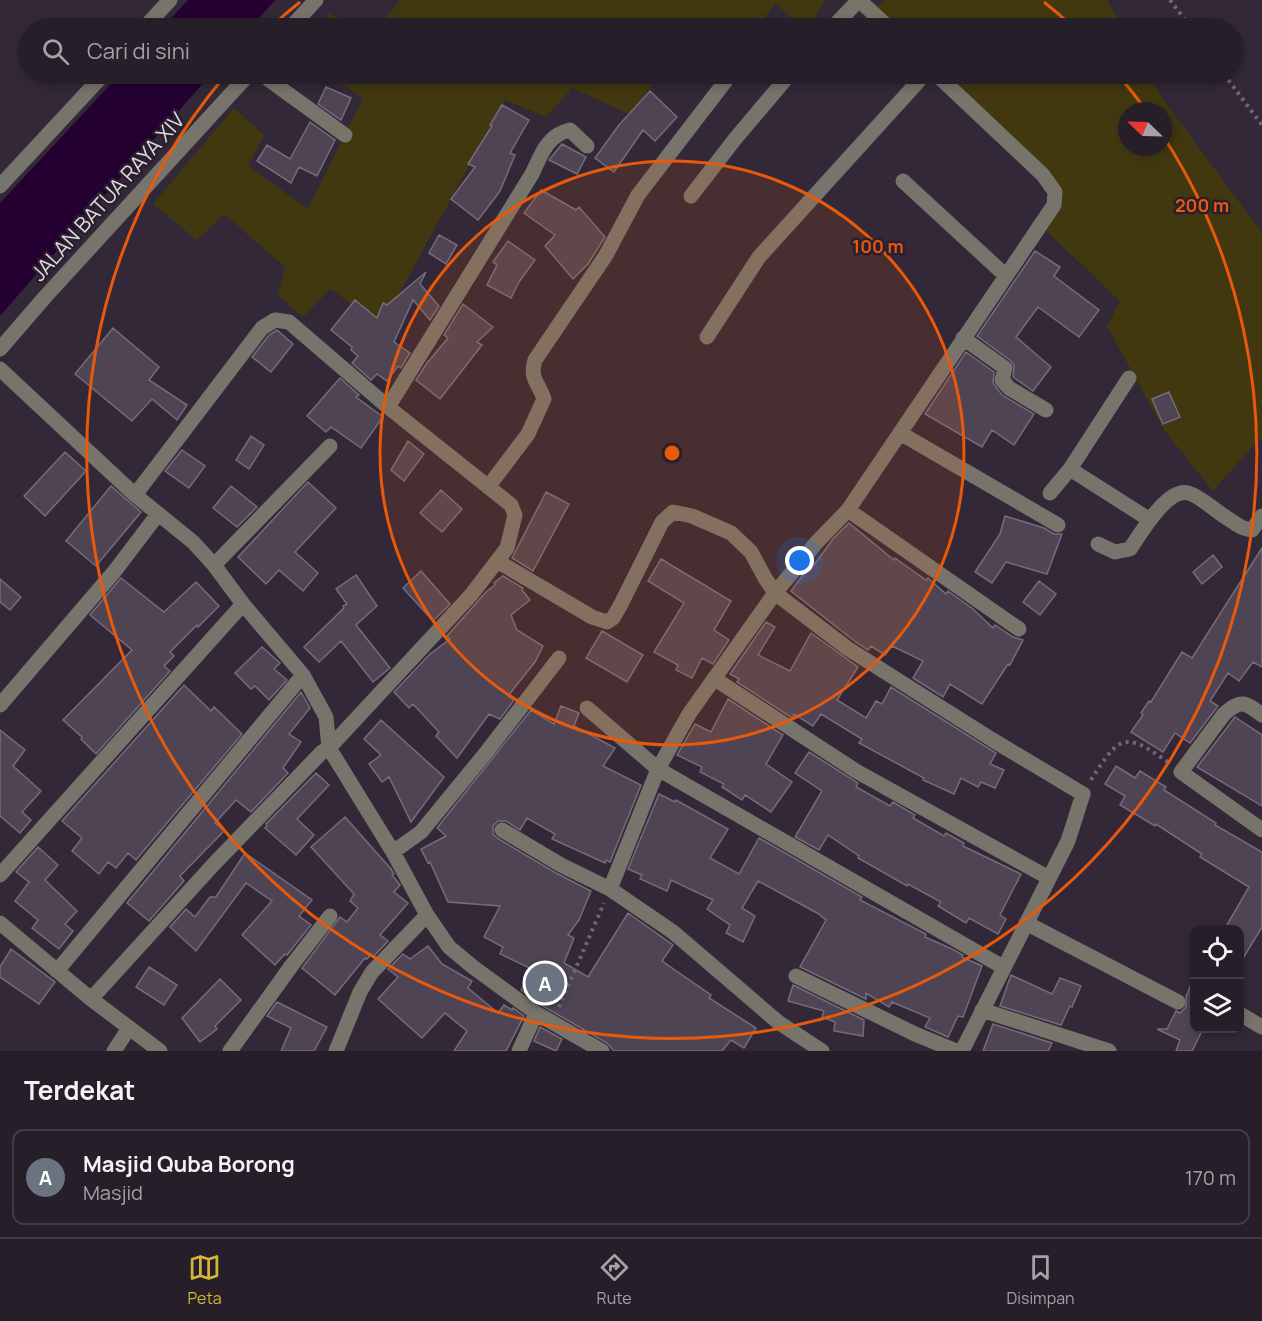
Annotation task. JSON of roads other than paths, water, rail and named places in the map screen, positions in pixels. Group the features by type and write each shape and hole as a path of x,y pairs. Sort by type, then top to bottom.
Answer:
{"street":[{"path":"153,18 170,0"},
{"path":"299,18 316,0"},
{"path":"842,18 859,0 878,18"},
{"path":"0,186 95,84"},
{"name":"JALAN BATUA RAYA XIV","path":"0,350 45,297 240,84"},
{"path":"275,84 345,135"},
{"path":"488,487 528,434 544,399 533,374 536,360 606,255 638,195 723,84"},
{"path":"691,196 782,84"},
{"path":"707,337 759,257 916,84"},
{"path":"610,889 658,769 689,714 775,593 816,543 848,510 1054,205 1055,192 1043,175 947,84"},
{"path":"388,406 532,174 548,142 559,132 570,130 587,146"},
{"path":"903,181 1005,275"},
{"path":"91,999 213,865 322,752 329,748 471,595 507,548 515,515 511,505 388,406 289,322 275,320 262,328 135,495"},
{"path":"963,338 1005,368 1002,380 1009,388 1046,410"},
{"path":"0,369 135,495 193,542 303,675 326,717 329,748 393,852 427,915 449,946 473,967 552,1023 602,1051"},
{"path":"1050,493 1070,469 1129,378"},
{"path":"900,433 1058,525"},
{"path":"214,565 330,447"},
{"path":"1070,469 1150,520"},
{"path":"1098,544 1115,552 1130,549 1168,498 1178,493 1189,493 1242,529 1252,530 1262,516"},
{"path":"848,510 1018,629"},
{"path":"497,561 592,617 607,622 613,618 620,606 662,522 673,513 692,516 731,533 751,552 775,593 847,648 1083,794 1068,841 962,1051"},
{"path":"0,705 114,572 158,514"},
{"path":"0,875 243,603"},
{"path":"393,852 421,832 559,658"},
{"path":"57,970 303,675"},
{"path":"715,679 856,771 1049,878"},
{"path":"1262,715 1246,704 1239,703 1233,706 1224,714 1181,772 1262,830"},
{"path":"587,708 658,769 1003,967"},
{"path":"502,830 610,889 673,932 778,1022 822,1051"},
{"path":"336,1051 360,992 372,972 427,915"},
{"path":"230,1051 330,916"},
{"path":"0,922 91,999 159,1051"},
{"path":"1026,923 1178,1002"},
{"path":"796,976 915,1034 956,1051"},
{"path":"982,1010 1109,1051"},
{"path":"519,1051 536,1012"},
{"path":"1244,1017 1262,1027"},
{"path":"114,1051 129,1028"}],"place":[{"name":"Masjid Quba Borong","path":"545,983"}]}
